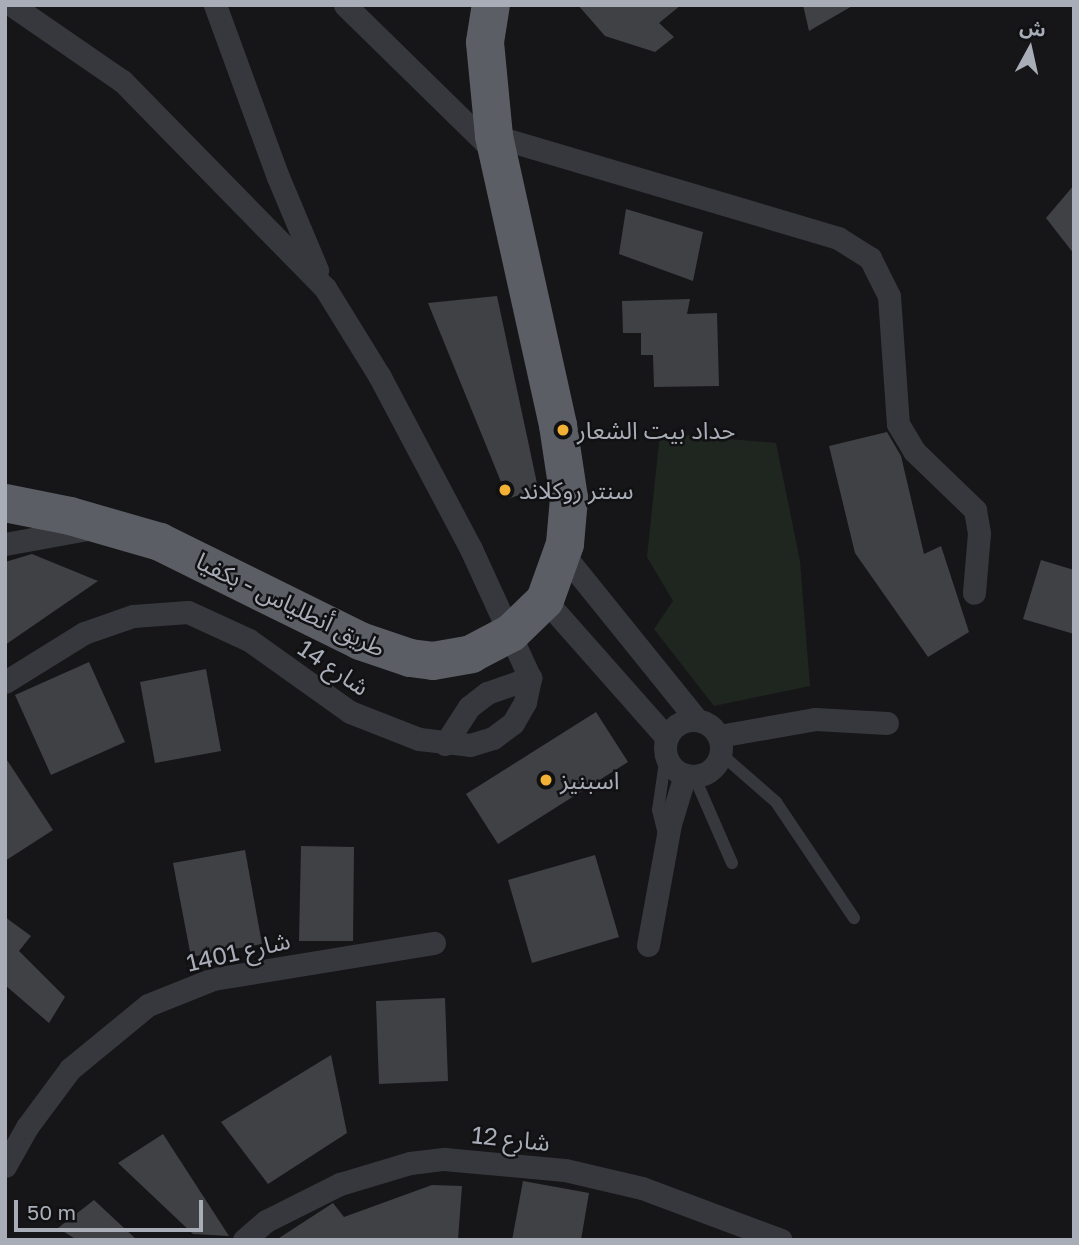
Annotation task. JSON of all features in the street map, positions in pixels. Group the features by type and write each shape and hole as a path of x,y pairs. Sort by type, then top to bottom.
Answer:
{"highway":[{"name":"طريق أنطلياس - بكفيا","path":"5,503 109,525 204,561 385,651 433,661 471,654 510,633 545,600 563,554 569,518 566,470 496,145 485,43 491,5"}],"street":[{"path":"12,5 122,81 248,206 325,288"},
{"path":"215,5 278,177 325,288 380,377 496,597 530,678 486,693 462,716 445,744"},
{"path":"345,5 496,145 838,238 870,258 890,296 894,410 901,431 914,451 975,510 979,533 974,593"},
{"path":"248,206 269,197 278,177"},
{"path":"5,544 109,525"},
{"path":"563,554 720,745"},
{"path":"545,600 689,776"},
{"name":"شارع 14","path":"5,682 84,633 133,616 188,612 249,640 350,712 384,728 445,744 470,745 493,738 513,723 525,702 530,678"},
{"path":"471,654 486,693"},
{"path":"667,747 676,726 697,720"},
{"path":"720,745 806,720 887,723"},
{"path":"689,776 711,770 720,745"},
{"path":"648,946 667,841 689,776"},
{"name":"شارع 1401","path":"5,1166 27,1127 70,1069 148,1005 213,979 434,943"},
{"name":"شارع 12","path":"244,1240 266,1221 340,1184 410,1163 444,1159 565,1170 642,1188 781,1240"}],"lane":[{"path":"720,745 776,802 854,918"},
{"path":"667,747 659,810 667,841"},
{"path":"689,776 732,863"}],"shaded area":[{"path":"660,433 776,443 800,561 810,686 714,706 654,629 673,601 647,557"}],"building":[{"path":"578,5 681,5 659,23 674,37 655,52 605,36"},
{"path":"803,5 854,5 809,31"},
{"path":"1074,185 1074,254 1046,218"},
{"path":"626,209 703,232 693,281 619,254"},
{"path":"497,296 538,488 508,499 428,303"},
{"path":"690,299 687,314 717,313 719,386 654,387 653,355 641,355 641,333 623,333 622,301"},
{"path":"887,432 901,456 924,554 941,546 969,632 928,657 855,553 829,446"},
{"path":"32,554 98,581 5,645 5,562"},
{"path":"1041,560 1074,570 1074,634 1023,619"},
{"path":"89,662 125,742 51,775 15,695"},
{"path":"206,669 221,751 155,763 140,682"},
{"path":"596,712 628,762 498,844 466,794"},
{"path":"5,757 53,830 5,861"},
{"path":"301,846 354,847 353,941 299,941"},
{"path":"245,850 262,944 191,957 173,863"},
{"path":"595,855 619,937 532,963 508,880"},
{"path":"5,917 31,936 19,951 65,997 49,1023 5,985"},
{"path":"445,998 448,1081 379,1084 376,1001"},
{"path":"331,1055 347,1133 268,1184 221,1122"},
{"path":"163,1134 229,1236 193,1234 118,1163"},
{"path":"523,1181 589,1193 581,1240 512,1240"},
{"path":"432,1185 462,1186 458,1240 276,1240 333,1203 344,1217"},
{"path":"94,1200 137,1240 77,1240 58,1228"}],"place":[{"name":"حداد بيت الشعار","path":"563,430"},
{"name":"سنتر روكلاند","path":"505,490"},
{"name":"اسبنيز","path":"546,780"}]}
